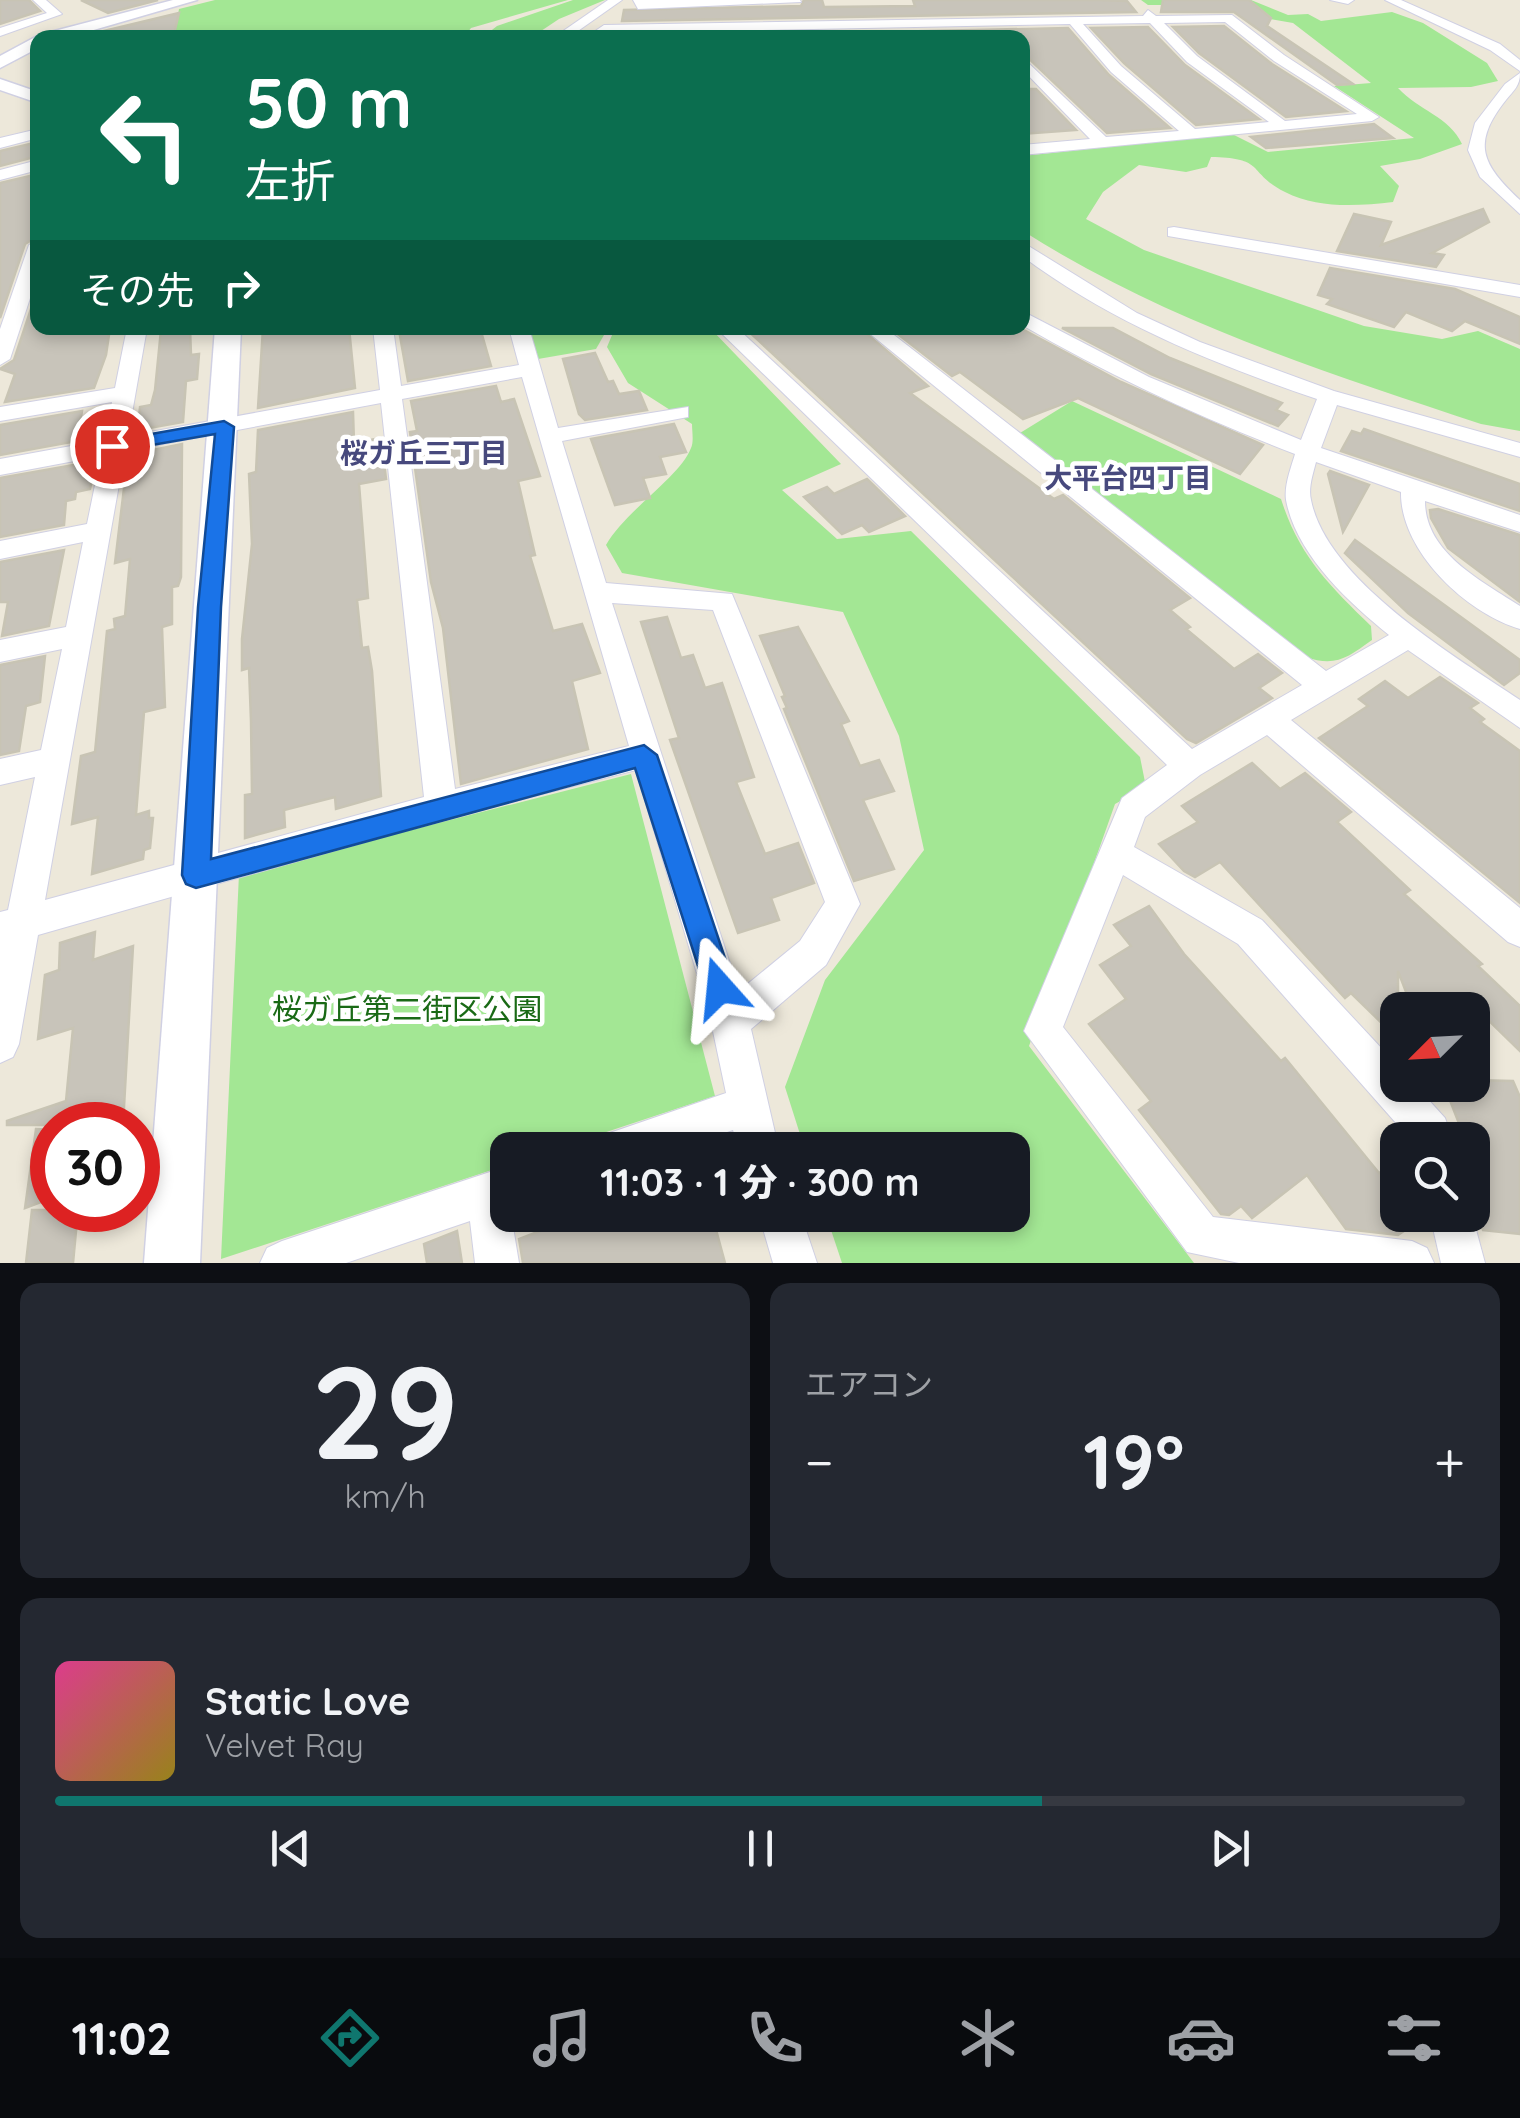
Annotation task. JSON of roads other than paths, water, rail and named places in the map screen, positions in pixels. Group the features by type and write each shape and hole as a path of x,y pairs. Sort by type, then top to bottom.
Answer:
{"street":[{"path":"0,32 56,14 39,0"},
{"path":"76,30 190,0"},
{"path":"571,30 616,0"},
{"path":"640,0 638,5 795,1 802,30"},
{"path":"1131,0 1192,59 1283,126"},
{"path":"1336,0 1348,0"},
{"path":"1391,0 1494,47 1520,67"},
{"path":"810,30 913,17 994,21 1228,18 1280,58 1372,117 1030,149"},
{"path":"913,17 919,30"},
{"path":"1074,20 1116,69 1192,134"},
{"path":"994,21 1000,30"},
{"path":"603,30 703,30"},
{"path":"2,58 30,44"},
{"path":"1030,69 1102,142"},
{"path":"1520,77 1482,122 1473,149 1480,166 1520,209"},
{"path":"0,84 30,95"},
{"path":"0,143 30,135"},
{"path":"0,175 30,167"},
{"path":"1174,232 1520,291"},
{"path":"1030,253 1081,289 1147,325 1329,396 1520,450"},
{"path":"0,359 30,269"},
{"path":"1030,322 1168,396 1310,452 1520,524"},
{"path":"0,1044 12,926 54,760 136,335"},
{"path":"172,1263 228,335"},
{"path":"383,335 440,806"},
{"path":"521,335 644,755 731,1022 753,1132"},
{"path":"733,335 1189,766"},
{"path":"883,335 1324,686"},
{"path":"0,467 530,370"},
{"path":"0,414 124,393"},
{"path":"1329,396 1298,496 1312,535 1351,584 1408,636 1520,716"},
{"path":"551,436 680,412"},
{"path":"1413,488 1410,508 1420,538 1454,575 1520,619"},
{"path":"0,550 96,531"},
{"path":"599,592 723,601 843,904 813,954 731,1022"},
{"path":"0,652 77,635"},
{"path":"1408,636 1189,766 1133,808 1044,1031 1202,1237 1412,1263"},
{"path":"1269,719 1520,930"},
{"path":"12,926 440,806 644,755"},
{"path":"0,772 54,760"},
{"path":"1115,853 1250,932 1421,1122"},
{"path":"668,1132 745,1106"},
{"path":"282,1263 490,1192"},
{"path":"496,1232 496,1263"},
{"path":"785,1232 795,1263"},
{"path":"1456,1232 1464,1263"}],"district":[{"name":"桜ガ丘三丁目","path":"424,452"},
{"name":"大平台四丁目","path":"1128,477"}],"park label":[{"name":"桜ガ丘第二街区公園","path":"407,1009"}]}
